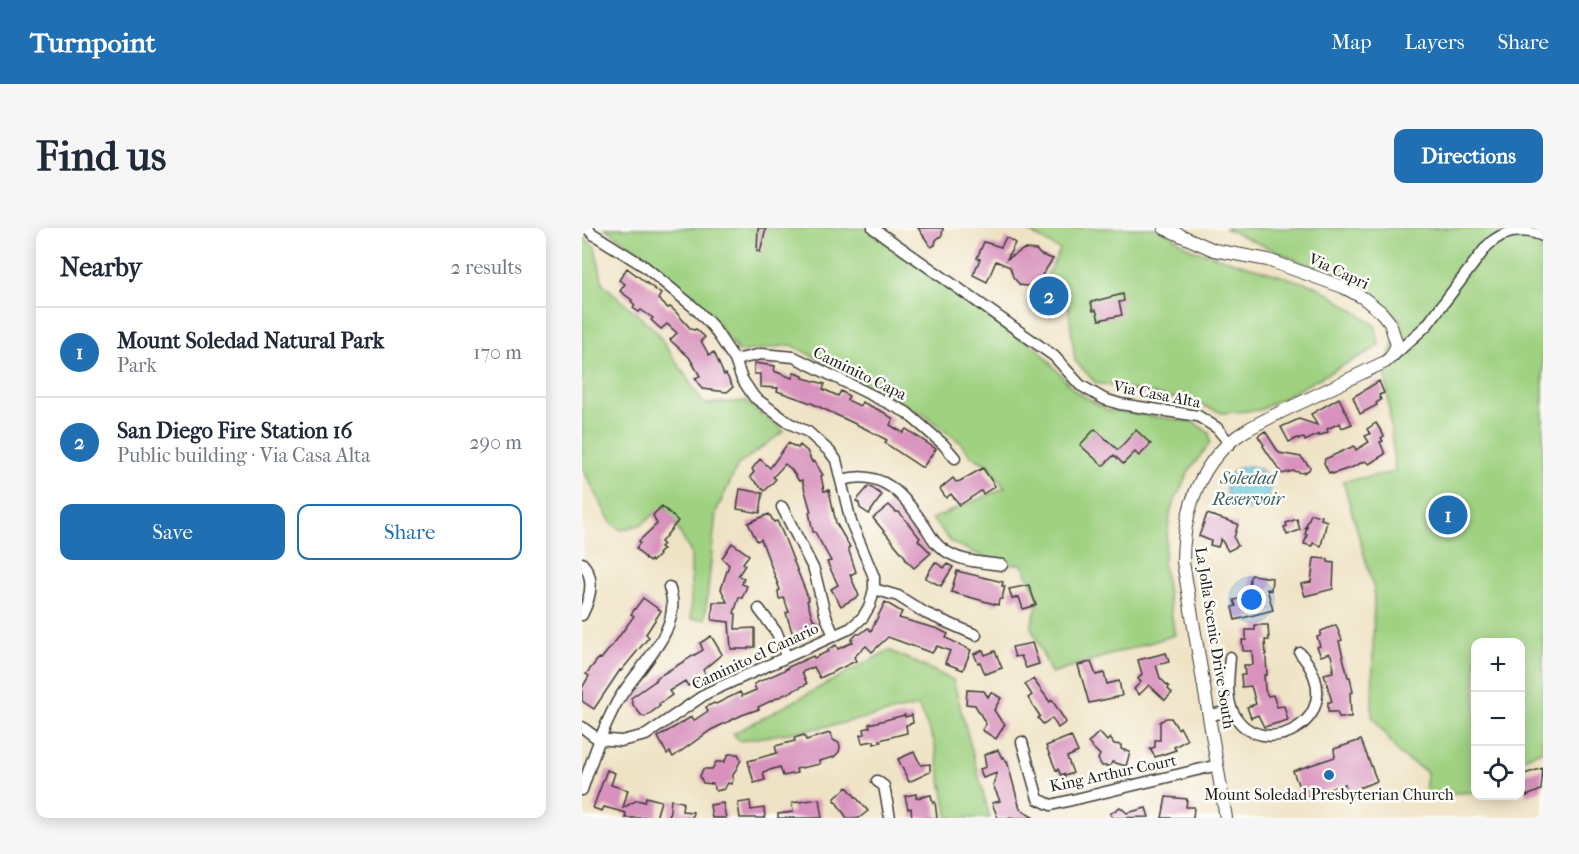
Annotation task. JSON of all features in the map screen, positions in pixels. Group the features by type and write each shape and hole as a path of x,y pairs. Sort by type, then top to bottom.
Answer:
{"street":[{"path":"587,228 644,266 696,309 713,327 735,360 742,379 754,397 789,423 808,432 830,452 836,460 851,522 874,577 874,589 898,596 925,613 976,635"},
{"name":"Via Casa Alta","path":"873,228 1053,356 1080,385 1104,399 1120,404 1198,416 1217,428 1230,444"},
{"name":"Via Capri","path":"1164,228 1214,250 1268,260 1312,274 1362,297 1381,312 1390,323 1397,345 1391,357"},
{"path":"1391,357 1427,325 1496,237 1509,230 1520,229 1533,231 1543,236"},
{"name":"Caminito Capa","path":"735,360 761,354 794,357 906,412 943,444 955,458"},
{"name":"La Jolla Scenic Drive South","path":"1226,818 1183,562 1187,514 1196,489 1210,465 1244,432 1391,357"},
{"path":"842,480 853,477 874,477 886,482 907,500 938,546 955,557 1002,565"},
{"path":"782,507 814,570 825,614 834,636"},
{"path":"582,563 590,578 590,600 582,615"},
{"path":"582,790 598,739 617,701 659,645 673,608 673,596 669,586"},
{"name":"Caminito el Canario","path":"598,739 621,741 646,735 706,693 851,628 863,617 870,605 874,589"},
{"path":"759,609 777,633 786,656"},
{"path":"1230,657 1229,687 1232,711 1241,724 1254,733 1265,736 1286,734 1303,725 1311,715 1318,695 1317,685 1310,665 1299,653"},
{"path":"1210,715 1232,711"},
{"path":"582,727 598,739"},
{"name":"King Arthur Court","path":"1023,742 1038,799 1051,806 1218,765"},
{"path":"877,781 884,786 890,818"}],"green space":[{"path":"605,228 873,228 1041,352 1075,391 1107,410 1193,422 1209,433 1210,443 1189,471 1171,509 1163,564 1175,635 1051,673 1031,627 1039,600 1022,564 1002,565 952,543 932,519 1005,488 988,465 971,456 961,443 924,415 792,345 739,352 710,316 677,284"},
{"path":"1023,228 1160,228 1191,249 1318,287 1375,325 1379,346 1260,410 1222,413 1194,402 1096,383 1075,361 1067,295 1042,286 1060,250"},
{"path":"1224,228 1543,228 1543,750 1525,757 1525,638 1471,638 1471,792 1425,795 1427,772 1400,755 1372,716 1374,589 1343,481 1395,472 1385,367 1401,319 1355,286"},
{"path":"582,236 595,247 603,284 656,331 704,404 746,401 784,431 738,465 716,512 705,619 691,619 691,553 665,506 642,524 621,530 611,523 582,467"},
{"path":"889,650 953,680 990,818 948,818 934,741 918,706 834,725 740,741 733,734"}],"water":[{"name":"Soledad Reservoir","path":"1248,466 1257,467 1264,472 1269,479 1269,497 1264,504 1257,509 1248,510 1239,509 1232,504 1227,497 1226,488 1227,479 1232,472 1239,467"}],"building":[{"path":"758,228 766,228 760,252 757,251"},
{"path":"918,228 943,228 942,235 931,247"},
{"path":"1006,237 1015,243 1007,259 1024,249 1036,250 1041,255 1053,259 1042,275 1066,291 1052,317 1036,306 1038,303 1032,300 1045,281 1026,286 1020,285 1013,277 1010,267 996,261 987,282 973,275 984,242 1001,247"},
{"path":"627,268 661,294 658,299 675,311 691,329 696,329 705,337 701,341 709,355 714,352 724,375 726,374 733,387 727,392 702,389 695,378 700,376 689,357 670,340 677,333 667,324 661,329 651,320 653,318 633,308 635,305 632,300 620,291 625,284 619,280"},
{"path":"1123,294 1124,301 1119,302 1122,315 1099,320 1096,310 1093,311 1091,302"},
{"path":"754,363 775,366 774,371 792,378 794,373 825,384 823,389 838,396 841,391 849,396 847,400 860,406 862,402 883,412 893,419 890,425 903,433 906,429 936,449 921,467 885,443 887,440 866,429 811,403 777,391 778,388 760,387 760,374 754,374"},
{"path":"1379,381 1384,393 1379,395 1381,400 1376,403 1377,405 1360,414 1353,397"},
{"path":"1339,398 1352,424 1342,428 1340,423 1319,436 1319,434 1305,441 1304,438 1298,438 1289,442 1281,427 1299,419 1317,425 1311,414"},
{"path":"1376,423 1384,436 1381,438 1383,441 1380,442 1385,454 1369,464 1365,461 1332,474 1329,473 1324,463 1325,459 1354,446 1356,450 1369,442 1365,436 1370,434 1367,429"},
{"path":"1095,429 1118,450 1136,430 1151,444 1139,456 1135,452 1123,464 1114,455 1103,466 1080,445"},
{"path":"1265,431 1279,453 1301,457 1310,467 1309,470 1303,473 1293,471 1282,474 1258,436"},
{"path":"788,443 798,448 800,445 807,451 812,462 814,461 823,475 821,476 824,491 829,490 836,523 850,547 848,548 856,572 850,575 859,596 841,606 831,589 838,585 827,562 831,561 813,532 809,512 811,512 802,480 799,481 785,464 773,477 776,479 765,491 750,477 754,472 752,469 760,459 770,468"},
{"path":"983,468 995,486 983,494 981,491 960,505 951,494 946,498 940,489 953,478 956,482 960,481"},
{"path":"869,486 882,495 869,514 860,508 856,501"},
{"path":"740,489 763,493 760,513 737,509"},
{"path":"889,505 899,512 920,538 918,540 931,553 914,568 873,518"},
{"path":"662,506 678,521 661,542 663,544 660,547 663,549 659,555 649,562 636,548 639,541 657,524 653,515"},
{"path":"769,514 774,522 777,521 783,534 809,600 807,601 813,619 818,622 817,628 798,634 797,631 792,632 786,613 789,612 784,598 779,599 778,591 780,590 761,539 757,541 748,523"},
{"path":"1207,514 1238,524 1234,538 1238,546 1228,551 1221,539 1218,547 1210,545 1211,541 1199,536"},
{"path":"1311,514 1322,516 1321,519 1327,521 1321,546 1313,543 1312,546 1304,544 1307,535 1305,534 1307,527 1305,528"},
{"path":"1297,519 1300,530 1287,535 1284,527 1287,526 1286,523"},
{"path":"732,543 749,555 738,576 744,578 742,584 747,586 742,598 739,597 734,613 736,614 735,629 755,628 755,647 748,649 731,649 729,622 712,620 713,602 727,602 721,589 729,565 722,558"},
{"path":"1314,558 1328,559 1328,562 1334,563 1333,589 1305,596 1301,584 1311,582"},
{"path":"935,562 944,568 947,564 953,567 941,586 925,578"},
{"path":"957,571 1003,582 1002,586 1005,586 998,605 951,592"},
{"path":"1252,575 1272,578 1271,590 1267,589 1273,610 1235,620 1232,607 1236,606 1234,600 1244,598 1243,593 1249,592"},
{"path":"1029,585 1036,605 1023,609 1019,597 1012,599 1009,589"},
{"path":"643,598 661,611 646,634 649,637 620,670 594,709 582,701 582,688 589,676 586,674 615,642 634,616 631,614"},
{"path":"885,602 902,612 899,618 938,629 948,634 946,638 971,650 963,670 945,663 950,651 937,646 932,653 888,637 872,652 866,646 854,657 856,661 820,678 814,667 802,672 807,684 758,707 759,709 711,730 673,757 670,752 667,754 658,737 691,717 693,721 708,711 706,707 714,703 740,692 742,696 756,690 754,684 786,668 813,656 814,658 836,645 838,649 853,642 851,640 857,634 868,628 871,631"},
{"path":"1255,625 1268,625 1269,640 1265,640 1267,675 1264,675 1265,690 1268,696 1273,695 1277,707 1284,706 1288,720 1264,727 1258,715 1251,718 1247,707 1256,704 1251,686 1242,687 1241,675 1245,675 1244,665 1253,665 1252,651 1243,651 1242,640 1246,640 1246,630 1255,630"},
{"path":"1336,625 1342,640 1339,641 1353,692 1350,693 1351,717 1339,717 1337,712 1328,712 1328,702 1332,702 1324,674 1333,672 1332,669 1334,669 1331,655 1329,653 1321,656 1317,647 1320,646 1317,637 1320,636 1321,631"},
{"path":"711,636 722,654 703,670 705,674 688,686 685,681 669,691 672,695 645,717 642,716 633,705 631,698 656,678 703,650 700,643"},
{"path":"1032,643 1039,664 1026,668 1021,656 1015,657 1012,647"},
{"path":"983,650 985,655 995,651 1002,668 985,674 974,654"},
{"path":"1166,653 1169,662 1156,665 1160,678 1172,693 1165,700 1149,685 1139,695 1134,689 1141,682 1138,679 1142,674 1138,660"},
{"path":"1091,662 1096,675 1104,673 1107,684 1119,681 1122,696 1089,703 1078,665"},
{"path":"1033,679 1050,702 1052,700 1066,722 1058,728 1052,718 1043,724 1038,718 1040,716 1028,698 1032,695 1025,684"},
{"path":"967,690 984,691 988,697 991,692 1001,698 994,710 1005,724 996,739 982,730 986,724 975,705 966,704"},
{"path":"905,715 905,717 912,715 913,723 906,725 907,733 880,740 881,742 874,744 874,741 862,743 860,735 865,734 864,729 870,727 869,724"},
{"path":"1171,718 1178,729 1180,727 1187,740 1174,747 1176,750 1155,757 1150,749 1155,747 1155,740 1160,740 1160,722"},
{"path":"1099,732 1107,741 1110,738 1114,744 1121,745 1121,749 1130,752 1126,766 1112,762 1110,766 1102,766 1098,759 1100,755 1088,743"},
{"path":"830,733 840,747 834,757 819,761 820,764 796,769 797,773 783,776 780,767 763,772 765,780 754,783 748,761 777,753 775,746 795,741 794,738 804,735 806,740"},
{"path":"1071,736 1078,752 1067,757 1073,773 1065,776 1061,775 1058,769 1056,770 1046,746"},
{"path":"1361,740 1377,781 1348,792 1345,784 1303,798 1293,771 1335,757 1334,749"},
{"path":"998,750 1002,758 1004,757 1007,761 1020,809 1034,818 998,818 992,803 1000,801 993,785 997,773 983,778 980,769 986,767 984,755"},
{"path":"914,752 921,765 930,764 930,772 909,782 898,759"},
{"path":"729,754 738,754 741,760 731,784 728,783 724,789 716,791 713,784 703,783 700,776 703,769 712,769 716,762 724,762"},
{"path":"1543,768 1541,790 1527,796 1525,774"},
{"path":"607,770 615,773 611,785 628,790 623,808 637,800 645,802 646,797 661,801 656,818 625,818 626,813 604,807 602,811 593,808"},
{"path":"847,787 868,811 859,818 847,818 834,799"},
{"path":"916,794 916,798 931,795 933,803 935,802 937,818 912,818 911,808 908,809 905,796"},
{"path":"1166,797 1187,799 1186,807 1194,807 1193,818 1162,818"},
{"path":"819,799 822,818 778,818 778,814 793,812 792,803"},
{"path":"671,800 683,802 682,811 693,812 692,818 669,818"},
{"path":"750,801 751,810 764,808 765,818 740,818 738,803"},
{"path":"723,803 726,818 712,818 710,805"},
{"path":"1120,807 1127,813 1146,808 1149,817 1113,818 1110,814"}],"place":[{"name":"San Diego Fire Station 16","path":"1049,296"},
{"name":"Mount Soledad Natural Park","path":"1448,515"},
{"name":"Mount Soledad Presbyterian Church","path":"1329,775"}]}
